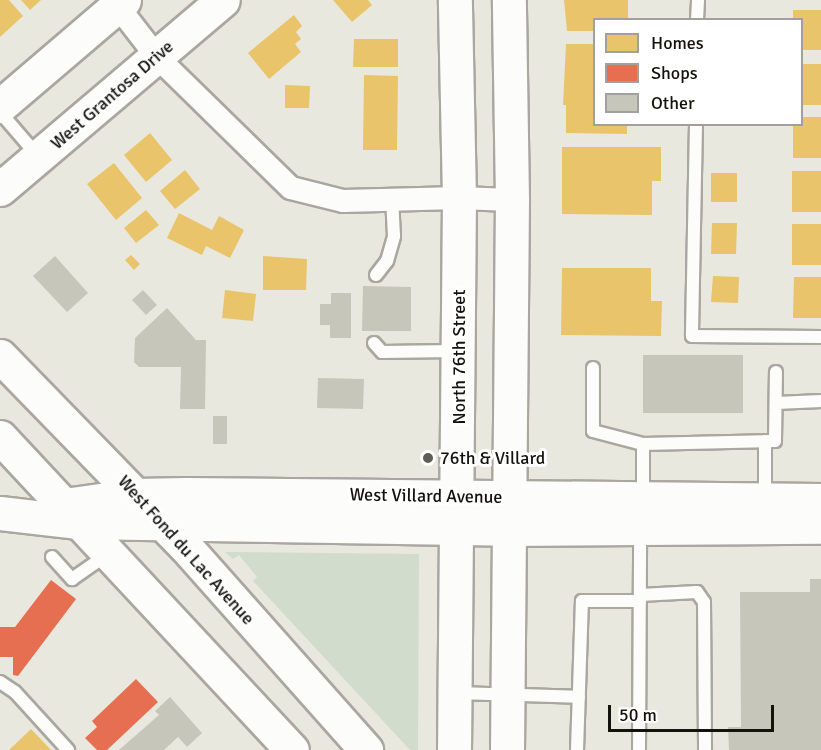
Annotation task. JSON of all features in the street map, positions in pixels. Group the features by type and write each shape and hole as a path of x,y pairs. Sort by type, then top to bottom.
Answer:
{"street":[{"name":"West Grantosa Drive","path":"0,189 40,158 224,0"},
{"name":"North 76th Street","path":"454,750 455,512 459,351 455,0"},
{"path":"507,750 512,200 509,0"},
{"path":"0,106 118,2 157,57 291,188 342,201 459,198 512,200"},
{"name":"West Fond du Lac Avenue","path":"0,356 162,523 366,750"},
{"path":"0,436 58,514 109,553 292,750"},
{"name":"West Villard Avenue","path":"58,514 135,495 455,512 641,514 821,526"},
{"name":"West Villard Avenue","path":"641,514 765,499 821,500"},
{"name":"West Villard Avenue","path":"0,513 58,514 162,523 455,512"}],"lane":[{"path":"697,18 698,0"},
{"path":"0,112 40,158"},
{"path":"696,126 693,336 821,337"},
{"path":"376,274 387,261 394,236 392,199"},
{"path":"374,343 382,352 459,351"},
{"path":"593,368 593,431 643,444 775,441 776,372"},
{"path":"776,403 821,401"},
{"path":"765,441 765,499"},
{"path":"639,750 643,444"},
{"path":"52,557 72,579 109,553"},
{"path":"577,750 582,601 697,592 704,602 705,750"},
{"path":"0,682 15,692 68,750"},
{"path":"455,693 508,692 579,697"}],"green space":[{"path":"225,552 419,554 418,750 410,750 253,581 257,577 239,555 233,559"}],"building: Homes":[{"path":"0,0 9,0 23,16 0,37"},
{"path":"21,0 41,0 30,10"},
{"path":"333,0 368,0 372,5 352,22"},
{"path":"564,0 628,0 628,18 593,18 593,31 567,31"},
{"path":"793,10 821,10 821,50 803,50 803,18 793,18"},
{"path":"294,15 302,26 296,32 301,39 295,44 301,52 269,79 248,53"},
{"path":"354,39 398,39 398,67 353,67"},
{"path":"566,44 593,44 593,126 627,126 627,134 566,133 566,105 563,105"},
{"path":"803,64 821,64 821,105 803,105"},
{"path":"364,75 398,76 397,150 363,150"},
{"path":"285,85 310,86 309,108 285,108"},
{"path":"803,117 821,117 821,158 793,158 793,126 803,126"},
{"path":"150,133 172,160 146,182 124,155"},
{"path":"562,147 661,147 661,181 652,181 652,215 562,214"},
{"path":"114,163 142,198 116,220 87,184"},
{"path":"185,170 200,189 175,209 160,191"},
{"path":"792,171 821,171 821,212 792,212"},
{"path":"711,173 737,173 737,202 711,202"},
{"path":"146,210 159,225 136,243 124,228"},
{"path":"179,213 212,230 219,216 244,230 230,258 206,246 202,255 167,238"},
{"path":"712,223 737,223 736,254 711,254"},
{"path":"792,224 821,224 821,265 792,265"},
{"path":"131,255 140,264 134,270 125,260"},
{"path":"263,256 307,259 306,290 263,290"},
{"path":"562,268 651,268 651,301 662,301 661,336 561,335"},
{"path":"713,276 739,277 738,303 711,302"},
{"path":"794,277 821,277 821,318 793,318"},
{"path":"225,290 256,294 253,321 222,318"},
{"path":"31,729 51,750 9,750"}],"building: Shops":[{"path":"51,580 76,599 18,676 13,675 13,657 0,657 0,627 15,627"},
{"path":"136,679 158,702 107,750 97,750 85,738 97,727 92,721"}],"building: Other":[{"path":"55,256 88,293 67,312 33,276"},
{"path":"363,286 411,287 411,331 362,331"},
{"path":"143,290 157,305 146,315 132,300"},
{"path":"331,293 351,293 351,338 330,338 330,325 320,325 320,304 331,304"},
{"path":"167,308 196,340 206,340 205,409 180,409 181,367 139,367 134,362 135,338"},
{"path":"643,355 743,355 743,413 643,413"},
{"path":"318,378 364,379 363,409 317,408"},
{"path":"213,416 227,416 227,444 213,444"},
{"path":"810,579 821,579 821,750 729,750 728,727 741,727 740,592 810,592"},
{"path":"170,697 202,733 187,747 178,737 164,750 119,750 159,715 155,711"}],"place":[{"name":"76th & Villard","path":"428,458"}]}
